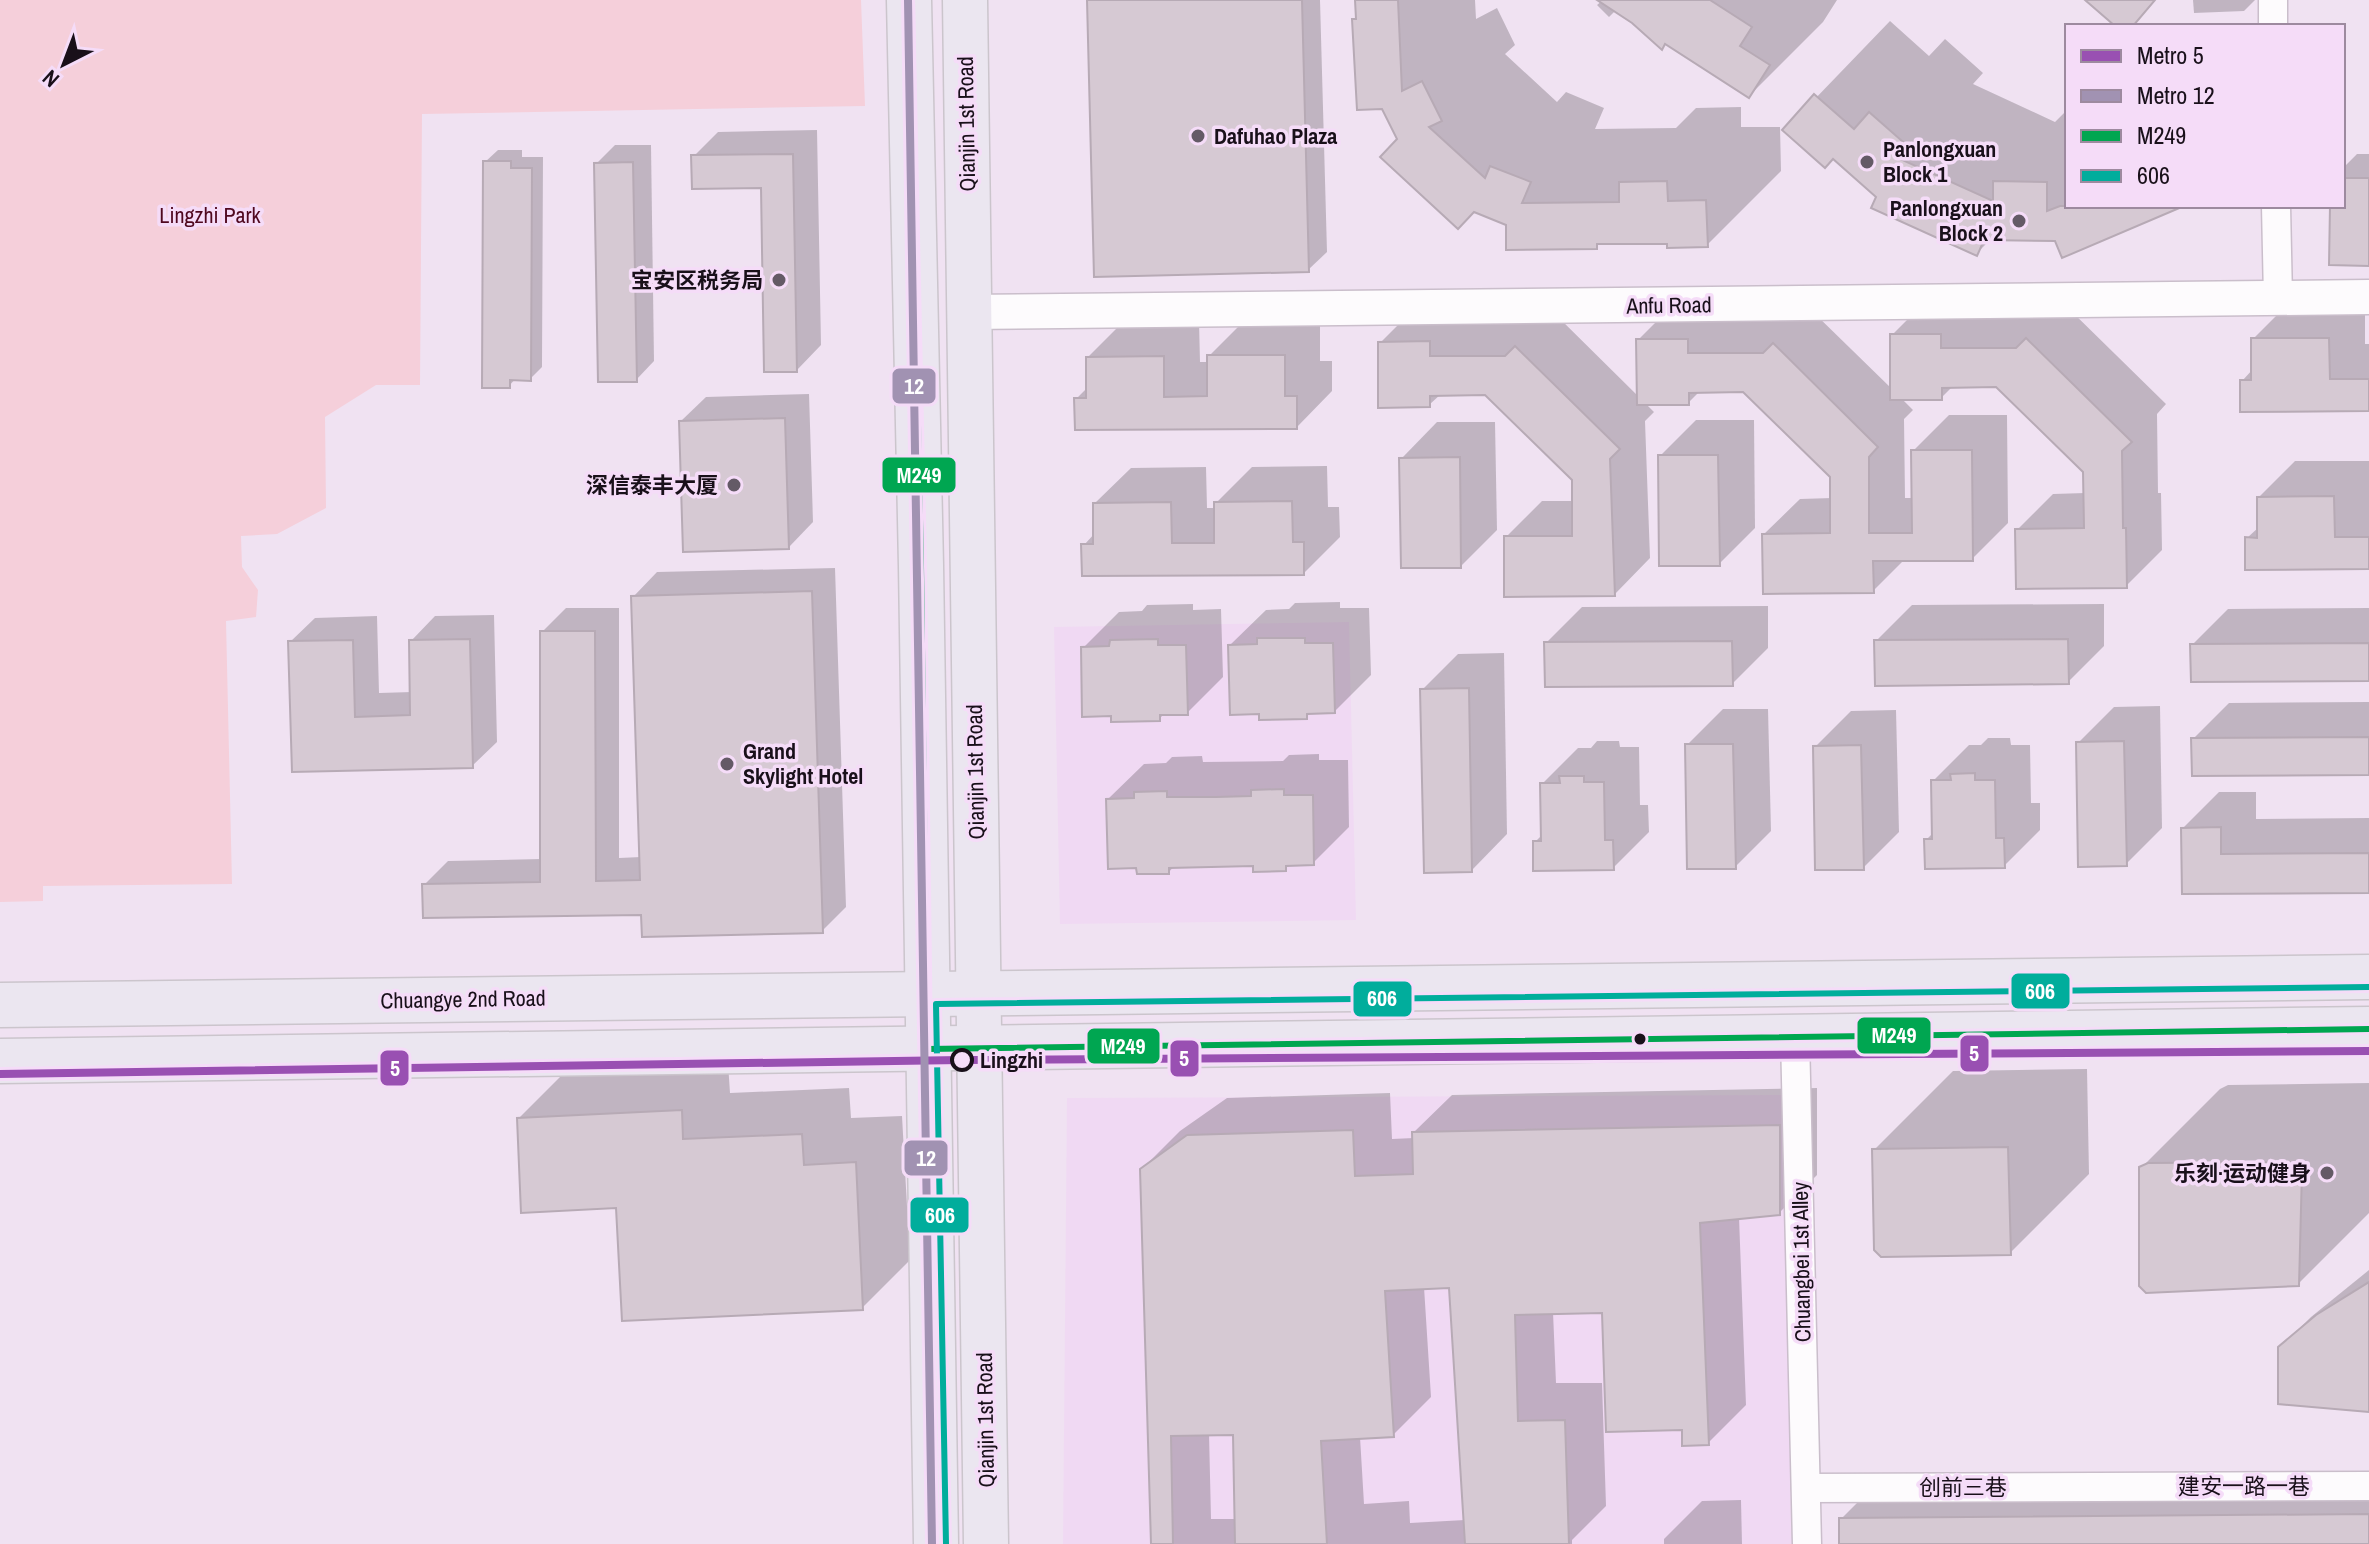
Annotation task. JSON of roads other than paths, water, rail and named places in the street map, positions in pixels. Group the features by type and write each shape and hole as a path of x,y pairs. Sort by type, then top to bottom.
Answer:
{"main road":[{"path":"909,0 936,1544"},
{"name":"Qianjin 1st Road","path":"965,0 986,1544"},
{"path":"921,566 932,586 949,591 965,583 973,570"},
{"path":"978,993 2369,977"},
{"name":"Chuangye 2nd Road","path":"0,1005 978,993"},
{"path":"0,1061 2369,1029"}],"street":[{"path":"2273,0 2273,24"},
{"path":"2276,208 2278,298"},
{"name":"Anfu Road","path":"969,312 2369,297"},
{"name":"Chuangbei 1st Alley","path":"1795,1037 1807,1544"},
{"name":"创前三巷","path":"1806,1488 2119,1486"},
{"name":"建安一路一巷","path":"2119,1486 2369,1486"}],"metro line":[{"name":"12","path":"908,0 932,1544"},
{"name":"5","path":"0,1074 961,1060 2369,1051"}],"place":[{"name":"Dafuhao Plaza","path":"1198,136"},
{"name":"Panlongxuan Block 1","path":"1867,162"},
{"name":"Panlongxuan Block 2","path":"2019,221"},
{"name":"宝安区税务局","path":"779,280"},
{"name":"深信泰丰大厦","path":"734,485"},
{"name":"Grand Skylight Hotel","path":"727,764"},
{"name":"Lingzhi","path":"962,1060"},
{"name":"乐刻·运动健身","path":"2327,1173"}],"park label":[{"name":"Lingzhi Park","path":"210,215"}]}
